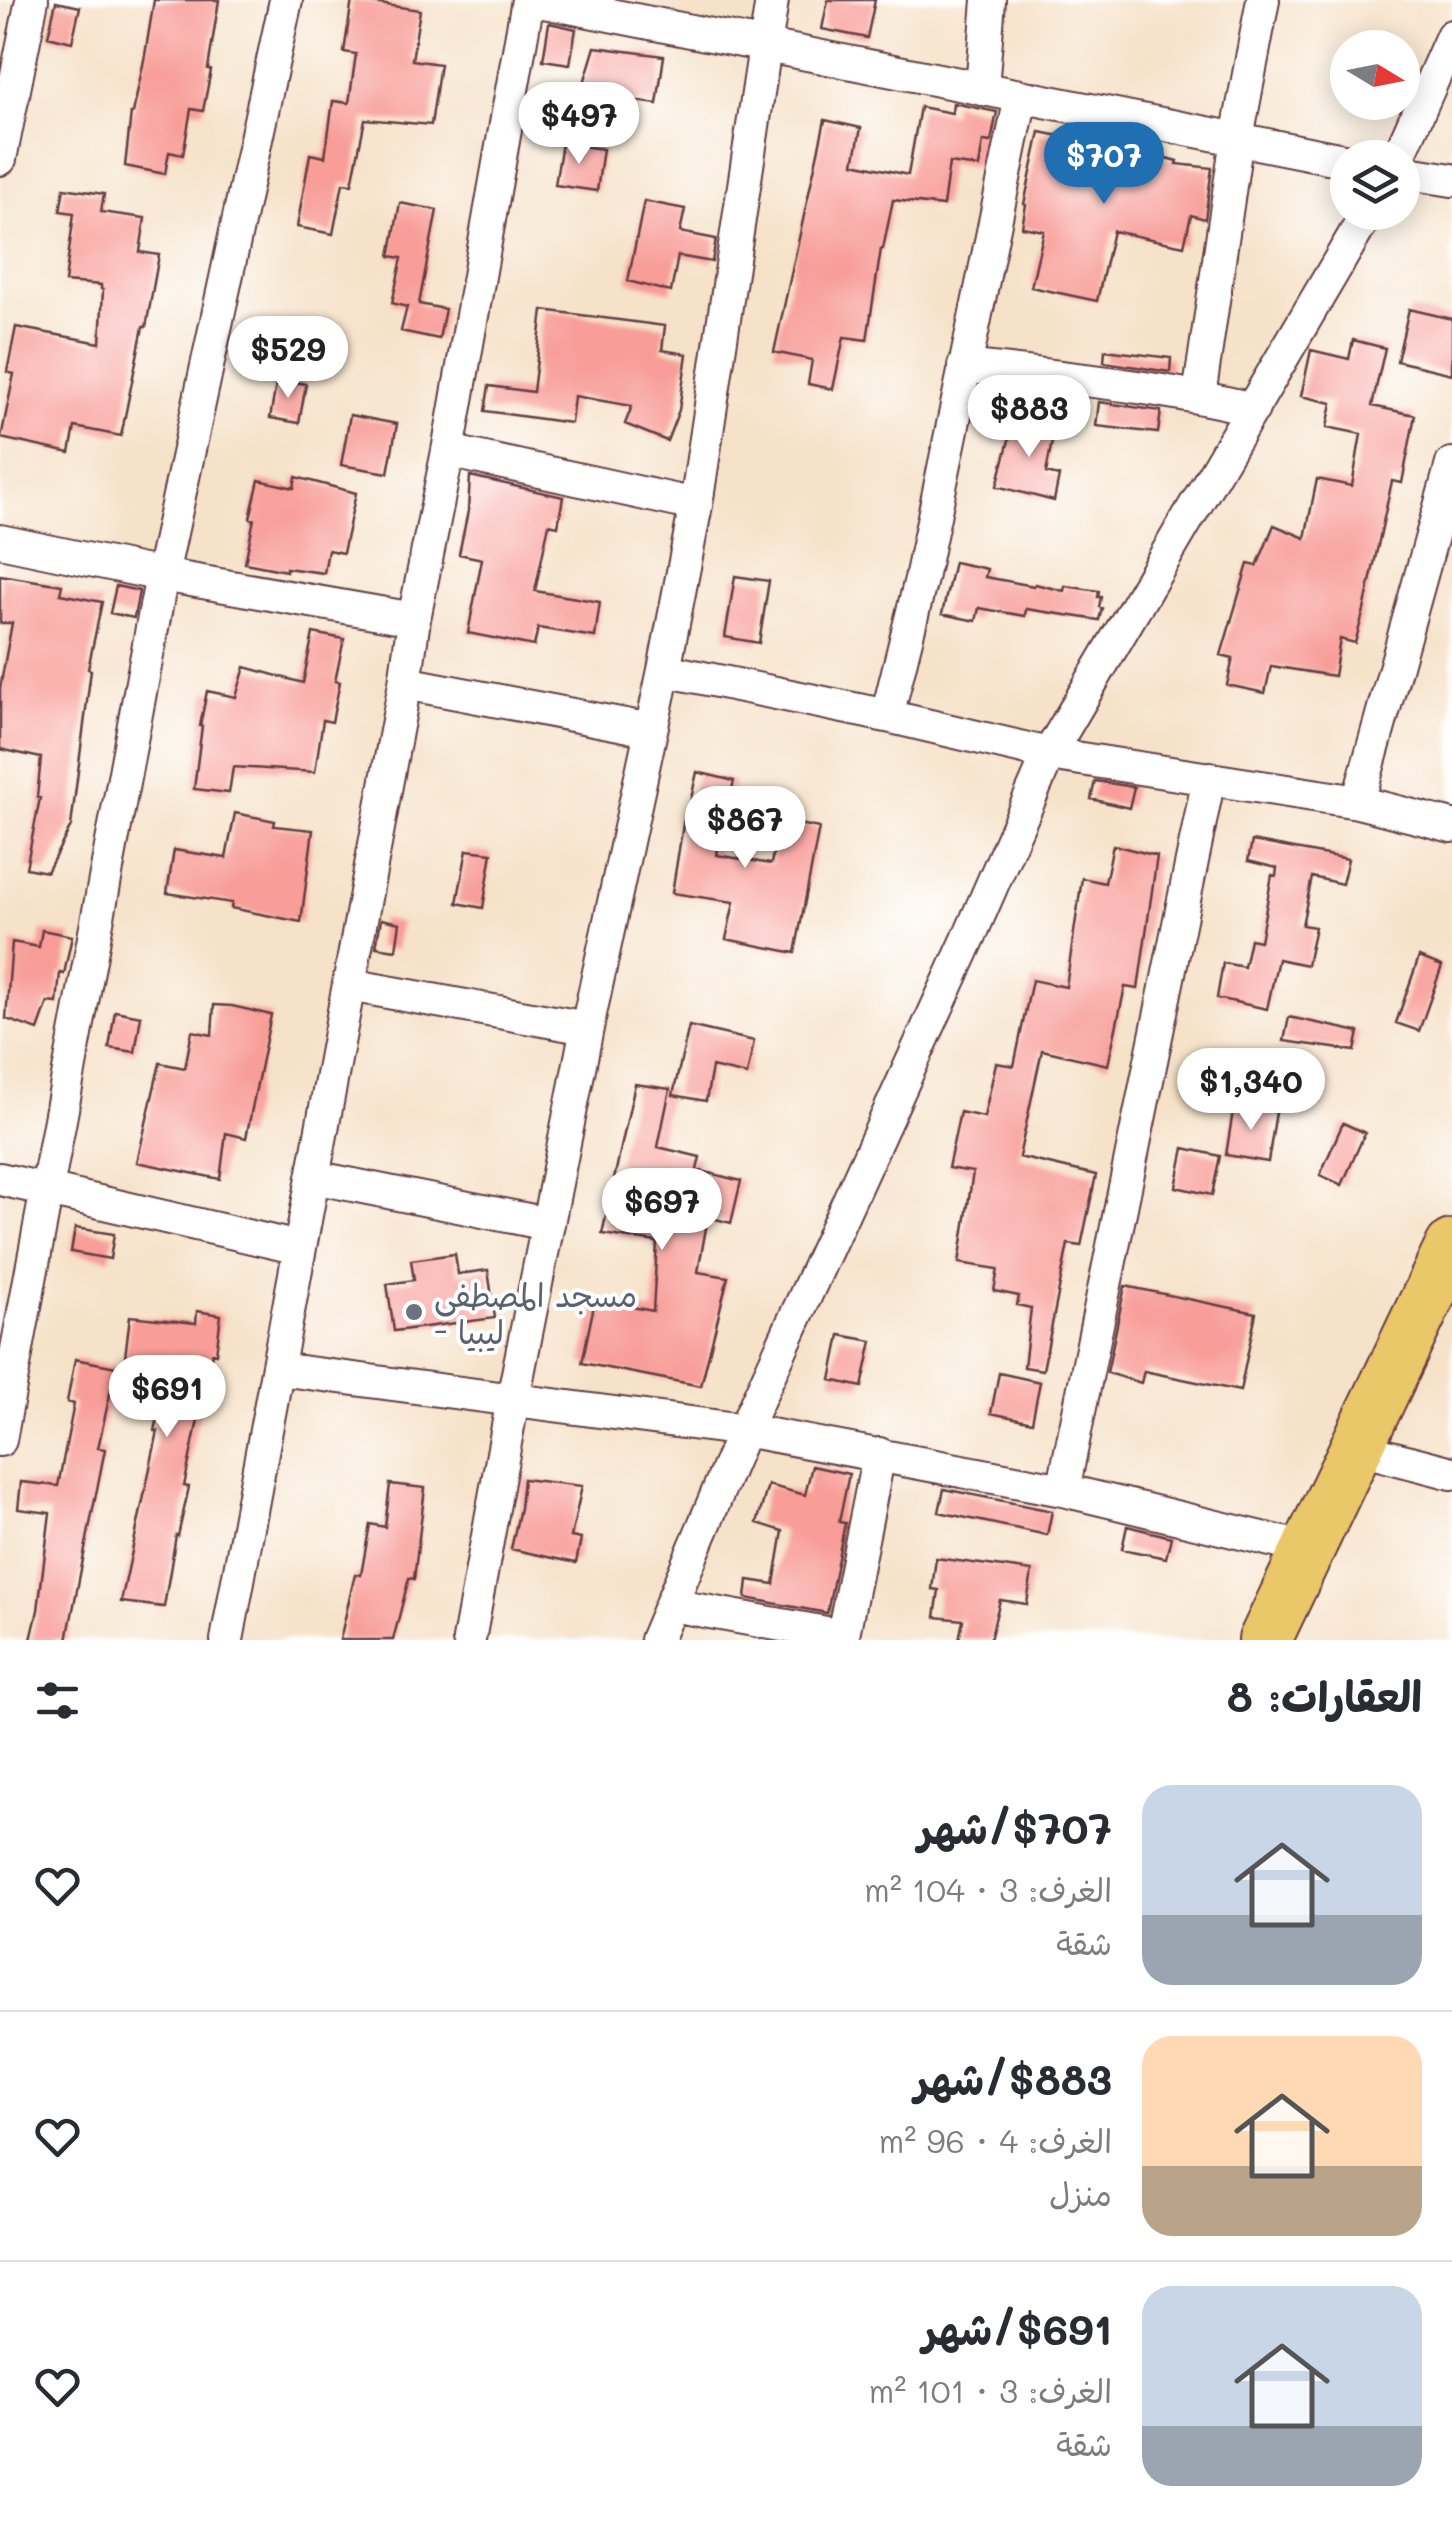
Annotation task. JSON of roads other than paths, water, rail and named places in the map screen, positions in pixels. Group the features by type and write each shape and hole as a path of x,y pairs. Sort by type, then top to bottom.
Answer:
{"highway":[{"path":"1265,1640 1452,1246"}],"street":[{"path":"0,159 32,0"},
{"path":"0,1440 162,575 286,0"},
{"path":"227,1640 531,0 1330,157"},
{"path":"468,1640 587,1028 696,505 772,0"},
{"path":"982,89 989,0"},
{"path":"1200,396 1237,138 1263,0"},
{"path":"1406,140 1452,36"},
{"path":"887,716 920,579 1021,97"},
{"path":"1420,175 1452,180"},
{"path":"656,1640 744,1430 1050,754 1357,230"},
{"path":"964,366 1200,396 1253,409"},
{"path":"448,451 696,505"},
{"path":"1358,802 1452,464"},
{"path":"0,541 162,575 414,619"},
{"path":"664,670 1050,754 1358,802 1452,826"},
{"path":"405,682 650,730"},
{"path":"1064,1490 1210,778"},
{"path":"349,985 587,1028"},
{"path":"313,1178 548,1224"},
{"path":"0,1179 299,1248"},
{"path":"278,1369 744,1430 1064,1490 1308,1549"},
{"path":"1356,1448 1452,1473"},
{"path":"671,1605 843,1638 879,1454"}],"place":[{"name":"مسجد المصطفى - ليبيا","path":"414,1312"}]}
